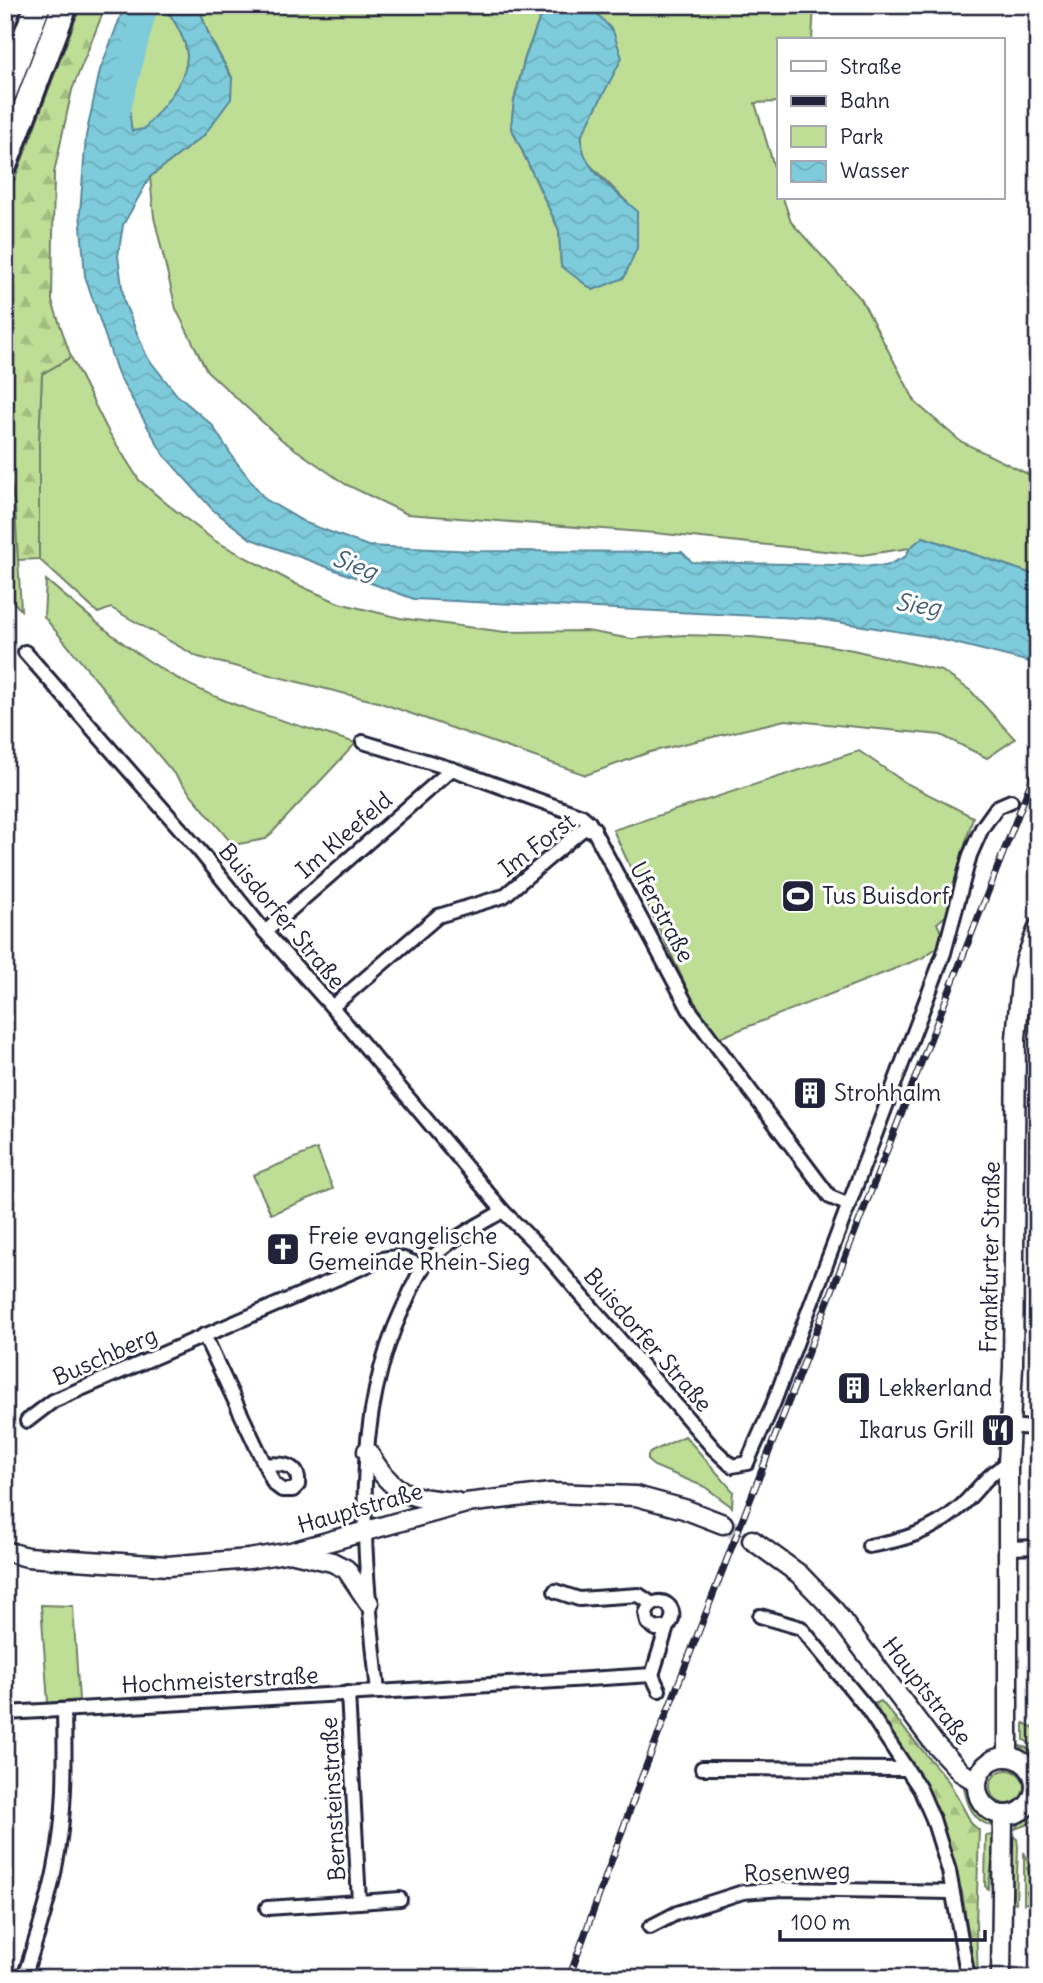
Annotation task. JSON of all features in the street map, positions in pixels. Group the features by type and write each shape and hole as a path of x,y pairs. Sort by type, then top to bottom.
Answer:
{"highway":[{"path":"5,91 38,5"},
{"path":"5,163 65,5"}],"main road":[{"name":"Frankfurter Straße","path":"1008,1757 1008,1465 1013,1367 1016,1038 1021,982 1038,928"},
{"path":"367,1451 384,1478 401,1492 415,1498 466,1503"},
{"name":"Hauptstraße","path":"5,1551 27,1557 168,1566 249,1559 291,1552 466,1503 551,1493 636,1496 684,1509 723,1524"},
{"name":"Hauptstraße","path":"752,1539 799,1574 833,1609 933,1742 962,1773 977,1782"},
{"path":"291,1552 332,1562 346,1569 369,1603"},
{"path":"1008,1757 1026,1765 1032,1773 1035,1791 1027,1807 1012,1815 1003,1815 986,1808 981,1800 977,1782 980,1773 991,1761 1008,1757"},
{"path":"1001,1978 1003,1815"}],"street":[{"name":"Buisdorfer Straße","path":"25,652 198,849 265,932 332,1007 503,1210 545,1253 714,1449 732,1466 747,1463 761,1436 849,1205"},
{"path":"363,742 452,769 582,816 594,828"},
{"name":"Im Kleefeld","path":"265,932 452,769"},
{"path":"849,1205 944,953 970,855 982,828 997,807 1011,802"},
{"name":"Im Forst","path":"332,1007 438,916 504,896 582,830 594,828"},
{"name":"Uferstraße","path":"594,828 689,1009 830,1197 849,1205"},
{"path":"378,1692 369,1603 367,1451 384,1354 423,1267 448,1243 503,1210"},
{"name":"Buschberg","path":"27,1421 53,1401 382,1259 393,1256 423,1267"},
{"path":"204,1335 265,1465"},
{"path":"1010,1426 1032,1428 1038,1434"},
{"path":"869,1546 902,1540 930,1529 960,1507 999,1468 1008,1465"},
{"path":"1009,1548 1038,1548"},
{"path":"555,1591 579,1599 639,1595 652,1604"},
{"path":"659,1690 652,1675 667,1627 673,1618 671,1608 662,1602 652,1604 646,1612 648,1623 656,1629 667,1627"},
{"path":"760,1616 801,1628 866,1707 920,1789 933,1819 949,1871 968,1978"},
{"name":"Hochmeisterstraße","path":"6,1713 652,1675"},
{"name":"Bernsteinstraße","path":"348,1693 359,1902"},
{"path":"24,1978 56,1867 65,1784 64,1710"},
{"path":"702,1768 906,1769"},
{"name":"Rosenweg","path":"650,1927 677,1913 743,1892 782,1889 952,1892"},
{"name":"Bernsteinstraße","path":"267,1908 400,1899"}],"green space":[{"path":"5,5 18,5 5,37"},
{"path":"81,5 106,5 72,90 54,173 52,301 71,357 42,374 39,559 18,560 15,506 5,455 5,205"},
{"path":"148,5 164,5 171,16 184,42 186,65 178,86 165,105 144,130 132,132 128,112 131,95 119,70 128,36"},
{"path":"198,5 552,5 539,20 525,57 514,101 511,127 559,230 561,266 637,212 587,162 581,148 582,135 621,58 592,7 583,5 814,5 812,38 777,38 777,102 755,103 777,176 777,200 784,200 791,222 861,299 916,403 960,441 1038,479 1038,576 924,537 910,548 862,555 655,533 407,514 345,484 282,440 207,371 176,309 154,217 150,177 204,135 232,77 210,38"},
{"path":"71,357 108,431 139,480 215,541 296,584 339,603 400,618 505,632 587,631 632,639 684,635 752,637 853,650 942,671 971,691 1015,739 987,758 941,735 785,720 650,752 586,775 378,702 198,657 111,608 98,613 39,559 42,374"},
{"path":"5,455 15,506 21,610 5,593"},
{"path":"46,580 125,644 175,677 225,701 356,743 266,839 233,845 44,617"},
{"name":"Tus Buisdorf","path":"859,751 906,783 973,817 947,915 937,923 945,942 922,958 719,1038 690,995 613,830"},
{"path":"317,1149 333,1189 271,1214 253,1175"},
{"path":"685,1436 733,1491 732,1507 705,1487 648,1461 651,1452"},
{"path":"41,1605 73,1606 79,1700 48,1703"},
{"path":"881,1701 949,1782 972,1824 979,1830 976,1925 978,1978 975,1978 962,1892 931,1795 874,1704"},
{"path":"1024,1723 1038,1730 1038,1748 1024,1740"},
{"path":"1020,1746 1027,1748 1038,1758 1038,1776"},
{"path":"1007,1770 1019,1775 1024,1787 1019,1799 1007,1804 995,1799 990,1787 995,1775"},
{"path":"964,1787 981,1805 991,1826 980,1820 972,1811"},
{"path":"1036,1808 1038,1816 1015,1829 1022,1818"},
{"path":"993,1835 994,1849 988,1889 985,1886 986,1836"},
{"path":"1013,1836 1017,1839 1018,1847 1016,1903 1013,1902"},
{"path":"1024,1852 1030,1866 1027,1868 1037,1888 1027,1892 1031,1902 1024,1904"}],"water":[{"path":"125,5 148,5 128,36 119,70 127,84 132,131 144,129 158,113 178,85 186,65 184,42 164,5 198,5 210,38 232,78 231,99 204,135 150,177 123,225 118,256 124,302 147,357 177,395 212,425 265,499 306,523 368,546 475,551 682,552 692,562 886,566 905,557 910,548 923,537 1038,576 1038,664 927,636 818,619 414,599 251,539 213,510 163,454 118,374 85,276 80,213 86,136 100,70"},
{"path":"552,5 591,7 613,31 622,58 582,135 582,147 600,178 637,211 637,248 624,278 593,290 561,266 559,230 511,127 514,101 525,58 539,20"}],"waterway":[{"name":"Sieg","path":"118,112 146,5"}],"tunnel":[{"path":"723,1524 752,1540"}],"railway":[{"path":"569,1978 641,1779 1038,764"}],"place":[{"name":"Tus Buisdorf","path":"798,896"},
{"name":"Strohhalm","path":"810,1093"},
{"name":"Freie evangelische Gemeinde Rhein-Sieg","path":"283,1249"},
{"name":"Lekkerland","path":"854,1388"},
{"name":"Ikarus Grill","path":"998,1430"}]}
